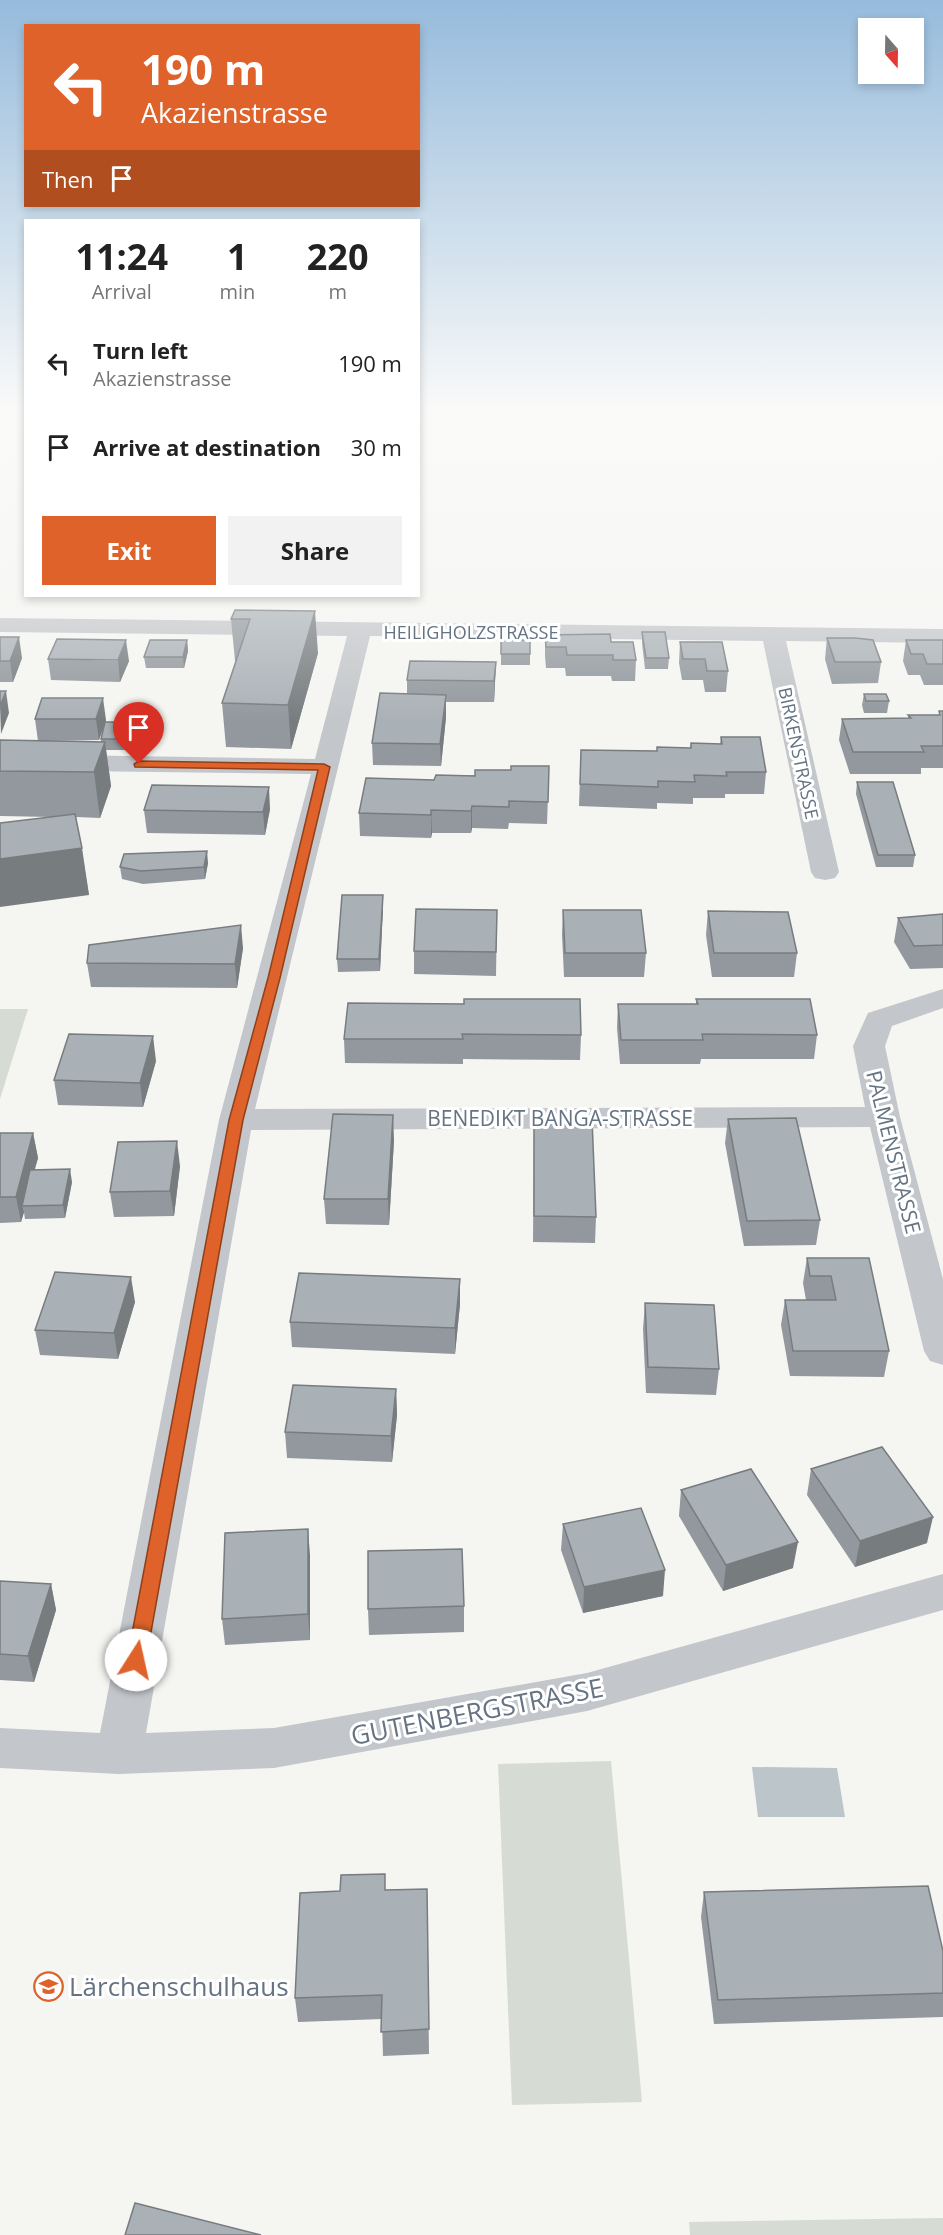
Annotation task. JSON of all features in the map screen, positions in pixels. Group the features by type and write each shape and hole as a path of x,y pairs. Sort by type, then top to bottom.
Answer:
{"street":[{"name":"HEILIGHOLZSTRASSE","path":"0,626 943,636"},
{"path":"119,1754 236,1120 274,978 324,767 360,631"},
{"name":"BIRKENSTRASSE","path":"773,634 825,872"},
{"path":"0,762 324,767"},
{"name":"PALMENSTRASSE","path":"943,998 879,1020 869,1046 884,1117 943,1351"},
{"name":"BENEDIKT BANGA-STRASSE","path":"236,1120 884,1117"},
{"name":"GUTENBERGSTRASSE","path":"0,1748 119,1754 274,1749 587,1692 943,1592"}],"shaded area":[{"path":"0,1009 28,1009 0,1099"},
{"path":"611,1761 642,2102 512,2105 498,1764"},
{"path":"752,1767 837,1768 845,1817 758,1817"},
{"path":"943,2218 943,2235 690,2235 689,2222"}],"building":[{"path":"235,610 315,611 288,705 222,703 250,619 231,619"},
{"path":"642,632 665,632 669,658 646,658"},
{"path":"610,634 611,642 633,642 636,660 613,660 613,655 567,655 566,647 546,647 545,635"},
{"path":"0,637 19,637 10,661 0,661"},
{"path":"827,638 873,640 881,662 835,662"},
{"path":"57,639 126,640 118,660 48,659"},
{"path":"150,640 187,640 183,657 144,657"},
{"path":"501,640 530,640 530,654 501,654"},
{"path":"906,640 943,640 943,664 927,664 923,654 911,654"},
{"path":"680,642 722,642 728,671 707,671 705,659 683,659"},
{"path":"410,661 496,662 494,681 407,680"},
{"path":"0,691 6,691 0,706"},
{"path":"380,693 446,695 440,744 372,743"},
{"path":"864,694 886,694 889,701 866,701"},
{"path":"42,698 103,698 96,719 35,719"},
{"path":"939,711 943,711 943,746 921,746 924,752 853,752 842,719 911,718 908,715 940,715"},
{"path":"105,722 127,722 123,739 101,739"},
{"path":"721,737 760,737 766,772 726,772 727,776 694,775 695,782 658,781 658,787 580,784 581,750 657,751 657,747 691,748 691,743 722,744"},
{"path":"0,740 105,742 94,772 0,771"},
{"path":"511,766 549,766 548,802 509,801 509,807 472,806 471,811 431,810 431,815 359,813 366,778 434,780 436,775 475,776 475,770 511,770"},
{"path":"857,782 893,782 915,855 878,855"},
{"path":"152,785 269,787 263,812 144,810"},
{"path":"75,814 82,848 0,859 0,823"},
{"path":"207,851 204,867 141,871 120,867 124,854"},
{"path":"342,895 383,895 379,959 337,959"},
{"path":"416,909 497,910 496,952 414,951"},
{"path":"563,910 641,910 646,953 565,953"},
{"path":"708,911 788,912 797,953 714,953"},
{"path":"943,914 943,945 914,946 898,918"},
{"path":"241,925 235,964 87,963 89,945"},
{"path":"464,999 580,999 581,1035 462,1034 463,1039 344,1039 348,1003 464,1004"},
{"path":"696,999 810,999 817,1035 702,1034 703,1040 621,1040 618,1004 698,1004"},
{"path":"69,1034 153,1036 140,1083 54,1080"},
{"path":"333,1114 393,1115 388,1199 324,1199"},
{"path":"534,1118 592,1119 596,1217 534,1216"},
{"path":"796,1118 820,1220 747,1221 728,1119"},
{"path":"0,1133 33,1133 16,1197 0,1197"},
{"path":"177,1141 170,1191 110,1192 118,1142"},
{"path":"70,1169 63,1205 22,1206 30,1170"},
{"path":"807,1258 869,1258 889,1351 793,1351 785,1300 836,1300 831,1276 810,1276"},
{"path":"55,1272 131,1277 114,1333 35,1330"},
{"path":"299,1273 460,1279 455,1328 290,1322"},
{"path":"645,1303 714,1305 719,1369 648,1367"},
{"path":"293,1385 396,1389 391,1436 285,1432"},
{"path":"882,1447 933,1517 860,1541 811,1469"},
{"path":"751,1469 798,1542 726,1565 681,1490"},
{"path":"641,1508 665,1570 584,1587 563,1524"},
{"path":"308,1529 308,1614 222,1619 225,1533"},
{"path":"462,1549 464,1606 368,1609 368,1551"},
{"path":"0,1581 51,1584 28,1656 0,1654"},
{"path":"385,1874 385,1890 427,1889 429,2029 381,2032 382,1995 295,1998 300,1893 340,1891 341,1875"},
{"path":"928,1886 943,1951 943,1993 718,2000 704,1892"},
{"path":"135,2203 261,2235 125,2235"}],"place":[{"name":"Lärchenschulhaus","path":"48,1986"}],"route":[{"path":"136,1660 236,1120 274,978 324,767 139,764"}]}
